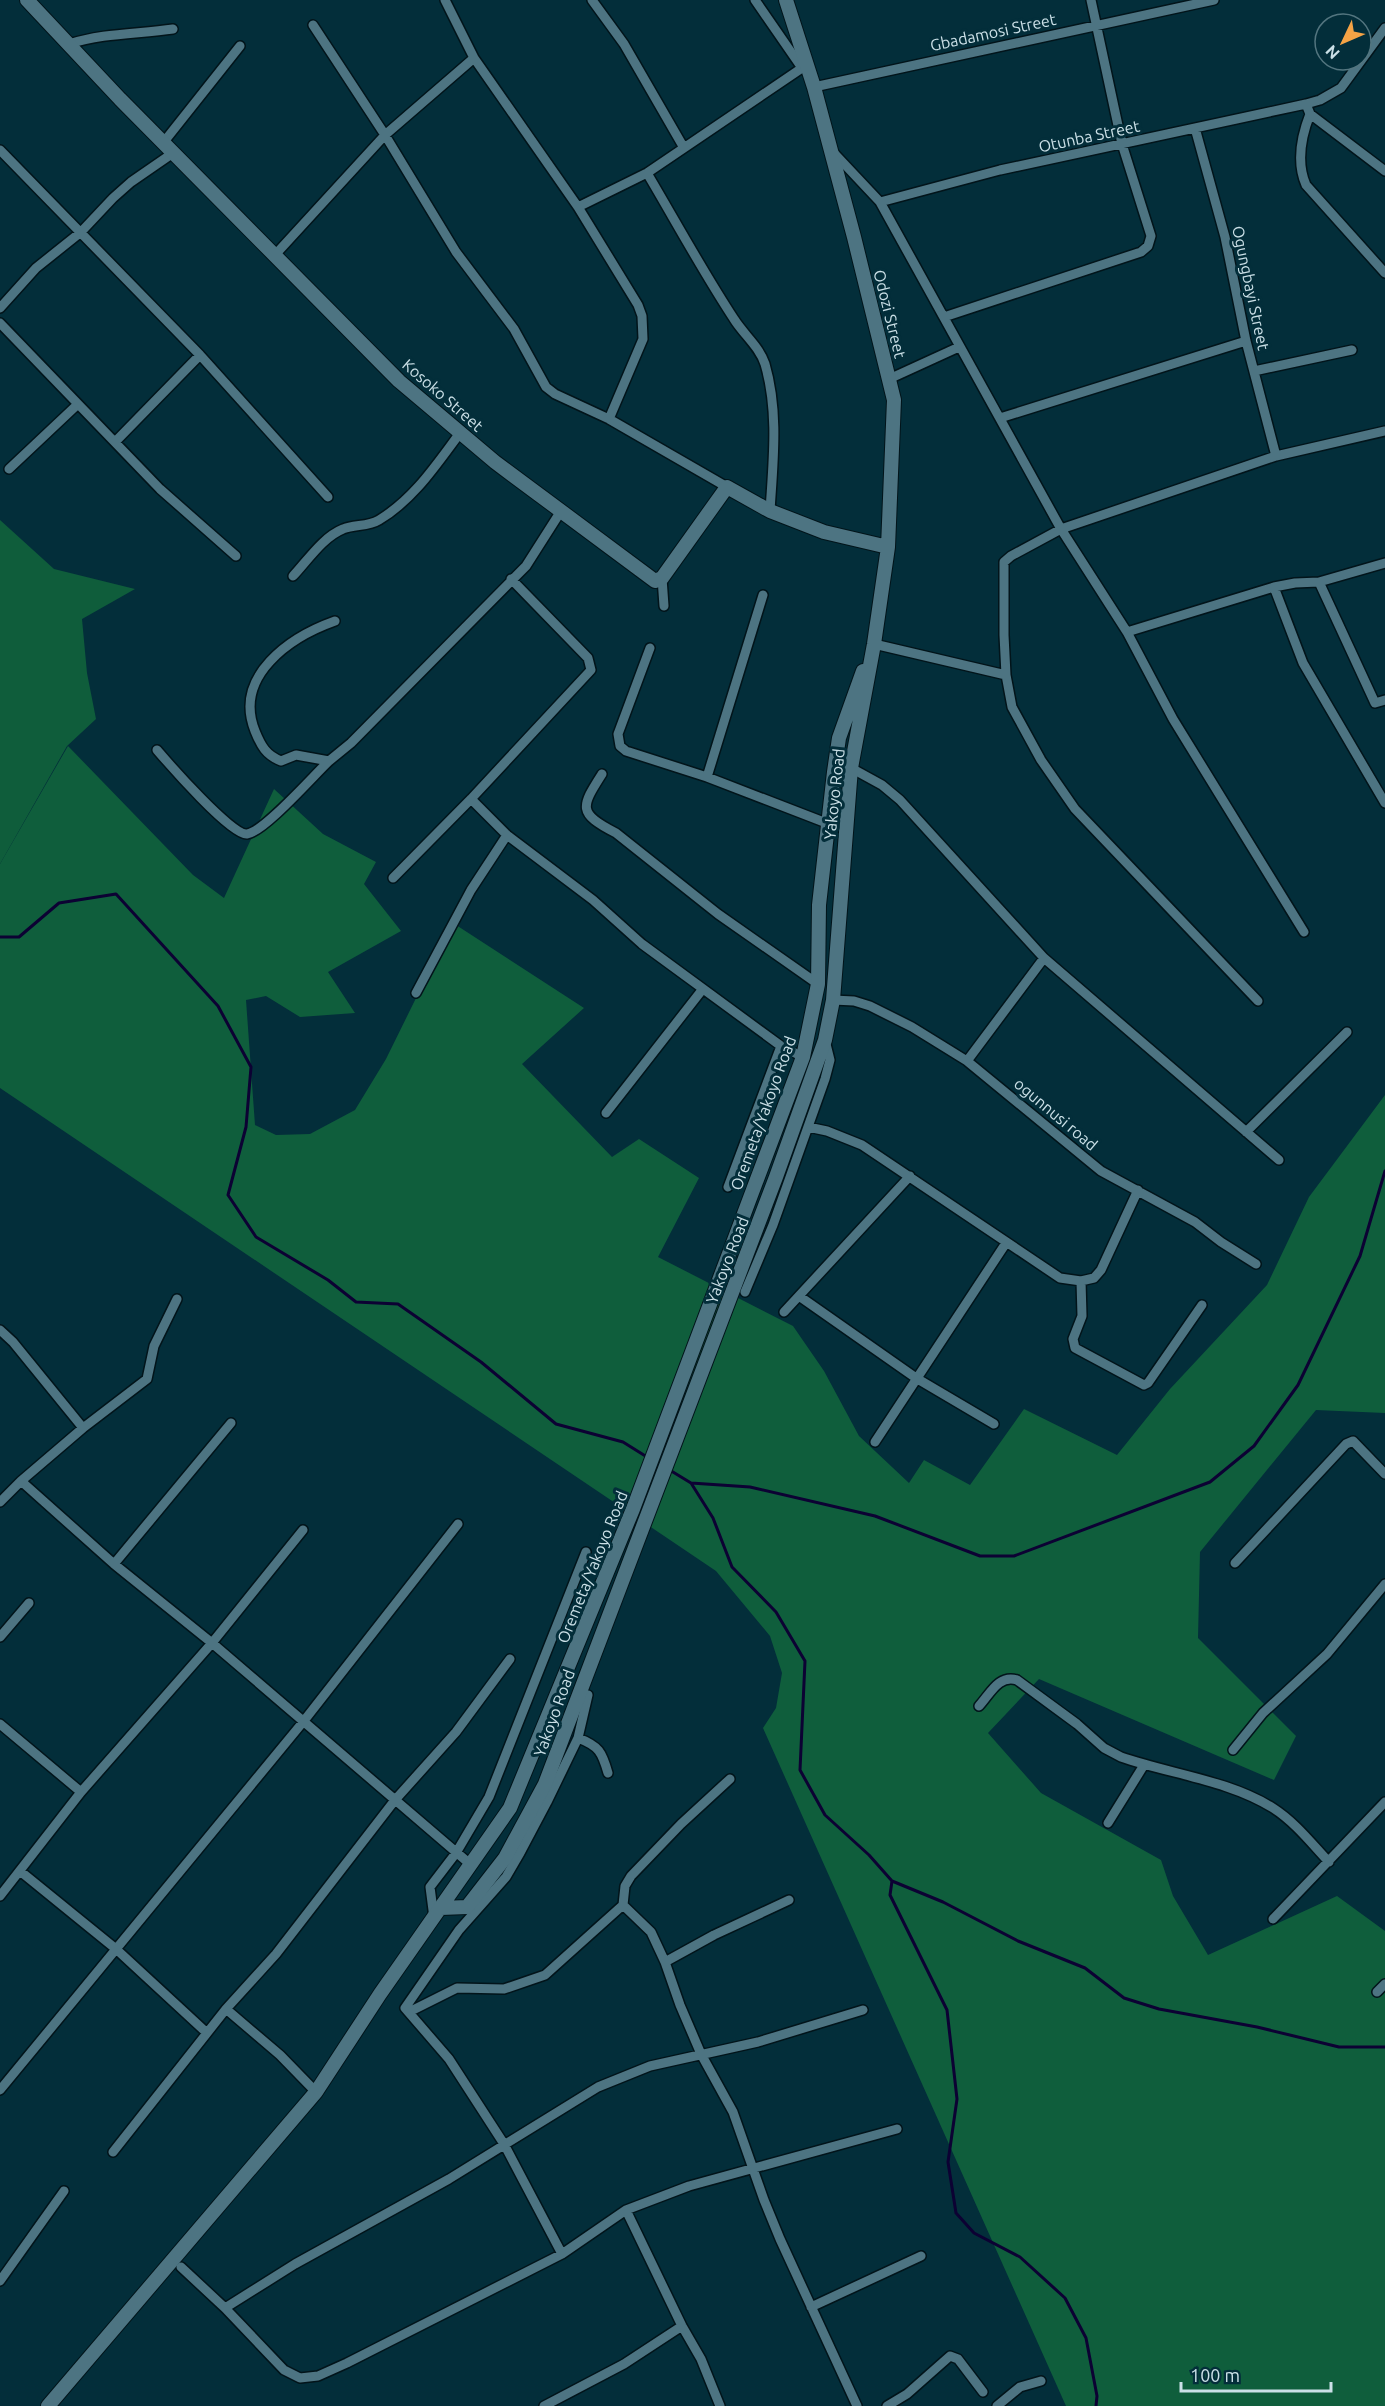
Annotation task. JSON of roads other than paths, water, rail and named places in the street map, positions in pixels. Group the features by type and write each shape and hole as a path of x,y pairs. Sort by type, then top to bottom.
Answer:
{"main road":[{"name":"Kosoko Street","path":"27,0 168,148 399,381 495,462 655,581 662,578"},
{"name":"Odozi Street","path":"786,0 803,62 814,87 894,400 888,547 874,644"},
{"path":"662,578 728,487 770,511 824,532 888,547"},
{"name":"Yakoyo Road","path":"438,1913 467,1906 505,1858 545,1784 776,1177 825,1040 832,1000 851,768 874,644"},
{"name":"Oremeta/Yakoyo Road","path":"48,2406 316,2092 380,1994 510,1808 633,1509 803,1057 818,984 819,905 839,738 874,644"}],"street":[{"path":"445,0 474,58 578,207 638,305 642,316 643,339 609,420"},
{"path":"592,0 624,45 684,148"},
{"path":"578,207 647,173 803,62 755,0"},
{"path":"944,317 1141,252 1148,246 1150,236 1122,144 1091,0"},
{"name":"Gbadamosi Street","path":"814,87 1214,0"},
{"path":"313,26 386,135 456,252 514,329 546,387 555,394 609,420 728,487"},
{"name":"Otunba Street","path":"880,202 1000,170 1320,100 1341,88 1385,28"},
{"path":"69,44 106,36 173,29"},
{"path":"0,308 36,268 81,232 168,148 240,46"},
{"path":"274,256 386,135 474,58"},
{"path":"1306,104 1311,114 1385,171"},
{"path":"1311,114 1300,151 1301,173 1306,185 1385,273"},
{"name":"Ogungbayi Street","path":"1195,128 1225,237 1246,341 1276,456"},
{"path":"830,148 880,202 1061,529 1127,632 1173,719 1304,932"},
{"path":"0,150 200,355 328,497"},
{"path":"647,173 736,322 755,344 764,362 770,384 775,443 770,511"},
{"path":"0,323 160,489 236,556"},
{"path":"1000,418 1246,341"},
{"path":"889,379 959,347"},
{"path":"1254,371 1352,350"},
{"path":"115,442 200,355"},
{"path":"9,469 78,404"},
{"path":"1258,1001 1075,809 1041,760 1012,707 1006,675 1004,562 1061,529 1276,456 1385,431"},
{"path":"293,576 331,534 345,528 376,522 399,506 424,480 460,433"},
{"path":"157,750 187,785 239,833 246,834 261,827 328,761 351,743 526,566 561,511"},
{"path":"1127,632 1274,587 1319,582 1385,563"},
{"path":"662,578 664,606"},
{"path":"393,878 471,799 591,670 588,658 511,579"},
{"path":"1319,582 1375,703 1385,700"},
{"path":"1274,587 1303,663 1385,803"},
{"path":"707,777 763,595"},
{"path":"328,761 296,755 281,761 272,758 262,748 253,726 249,704 254,682 262,669 299,637 335,621"},
{"path":"874,644 1006,675"},
{"path":"650,648 618,734 617,740 620,746 626,751 707,777 829,824"},
{"path":"851,768 882,785 900,800 1044,958 1279,1160"},
{"path":"602,774 586,799 586,808 598,824 616,833 718,914 818,984"},
{"path":"471,799 507,835 593,900 642,944 781,1046 803,1057"},
{"path":"416,993 471,890 507,835"},
{"path":"967,1061 1044,958"},
{"path":"606,1113 702,990"},
{"name":"ogunnusi road","path":"832,1000 854,1001 870,1006 912,1027 967,1061 1101,1171 1195,1222 1256,1264"},
{"path":"1246,1132 1347,1032"},
{"path":"745,1292 808,1127 830,1060 825,1040"},
{"path":"728,1187 781,1046"},
{"path":"808,1127 827,1131 862,1145 1060,1278 1081,1281 1094,1278 1101,1270 1138,1190"},
{"path":"784,1312 910,1176"},
{"path":"875,1442 1006,1243"},
{"path":"1081,1281 1082,1316 1073,1339 1075,1348 1144,1385 1148,1383 1202,1305"},
{"path":"799,1296 916,1378 994,1424"},
{"path":"0,1502 83,1428 147,1379 154,1346 177,1299"},
{"path":"0,1330 13,1342 83,1428"},
{"path":"114,1564 231,1423"},
{"path":"1235,1563 1346,1444 1353,1442 1361,1448 1385,1474"},
{"path":"21,1481 114,1564 212,1643 470,1864"},
{"path":"0,2090 303,1722 459,1524"},
{"path":"0,1896 81,1792 212,1643 303,1530"},
{"path":"438,1913 430,1887 456,1853 489,1797 586,1552"},
{"path":"1233,1750 1263,1713 1327,1654 1385,1584"},
{"path":"0,1637 29,1603"},
{"path":"112,2152 226,2008 283,1945 395,1800 456,1732 510,1659"},
{"path":"979,1706 1001,1680 1010,1677 1017,1680 1077,1724 1104,1748 1144,1765 1246,1794 1272,1807 1284,1816 1329,1862"},
{"path":"562,2254 504,2144 448,2059 405,2006 459,1930 506,1877 548,1803 578,1738 588,1695"},
{"path":"0,1724 81,1792"},
{"path":"578,1738 593,1744 603,1755 608,1773"},
{"path":"1108,1823 1144,1765"},
{"path":"409,2012 457,1989 504,1989 545,1975 623,1905 625,1886 631,1875 681,1824 730,1779"},
{"path":"1273,1919 1385,1802"},
{"path":"20,1871 116,1949 207,2033"},
{"path":"665,1962 714,1935 789,1900"},
{"path":"623,1905 651,1932 665,1962 701,2054 733,2112 780,2239 856,2406"},
{"path":"1377,1992 1385,1984"},
{"path":"226,2008 280,2055 316,2092"},
{"path":"225,2308 296,2264 449,2179 598,2087 650,2066 758,2042 863,2010"},
{"path":"181,2267 225,2308 284,2370 300,2378 318,2376 562,2254 626,2210 689,2186 752,2167 897,2129"},
{"path":"0,2281 64,2191"},
{"path":"626,2210 682,2326 702,2359 720,2406"},
{"path":"811,2307 921,2256"},
{"path":"544,2406 624,2364 682,2326"},
{"path":"887,2406 907,2394 950,2356 958,2359 983,2392"},
{"path":"997,2406 1020,2387 1041,2381"}],"waterway":[{"path":"0,937 19,937 59,903 116,894 218,1006 251,1067 246,1127 228,1195 256,1237 328,1280 356,1302 398,1304 481,1362 556,1424 623,1442 647,1457"},
{"path":"691,1483 750,1487 875,1516 980,1556 1014,1556 1210,1482 1254,1446 1298,1385 1360,1256 1385,1171"},
{"path":"668,1469 691,1483 713,1518 732,1567 776,1612 805,1661 800,1770 825,1815 869,1855 892,1881 890,1895 947,2010 957,2099 948,2162 956,2213 974,2233 1020,2257 1065,2298 1086,2338 1097,2396 1096,2406"},
{"path":"892,1881 943,1902 1018,1941 1085,1968 1124,1998 1159,2009 1257,2027 1339,2047 1385,2047"}]}
